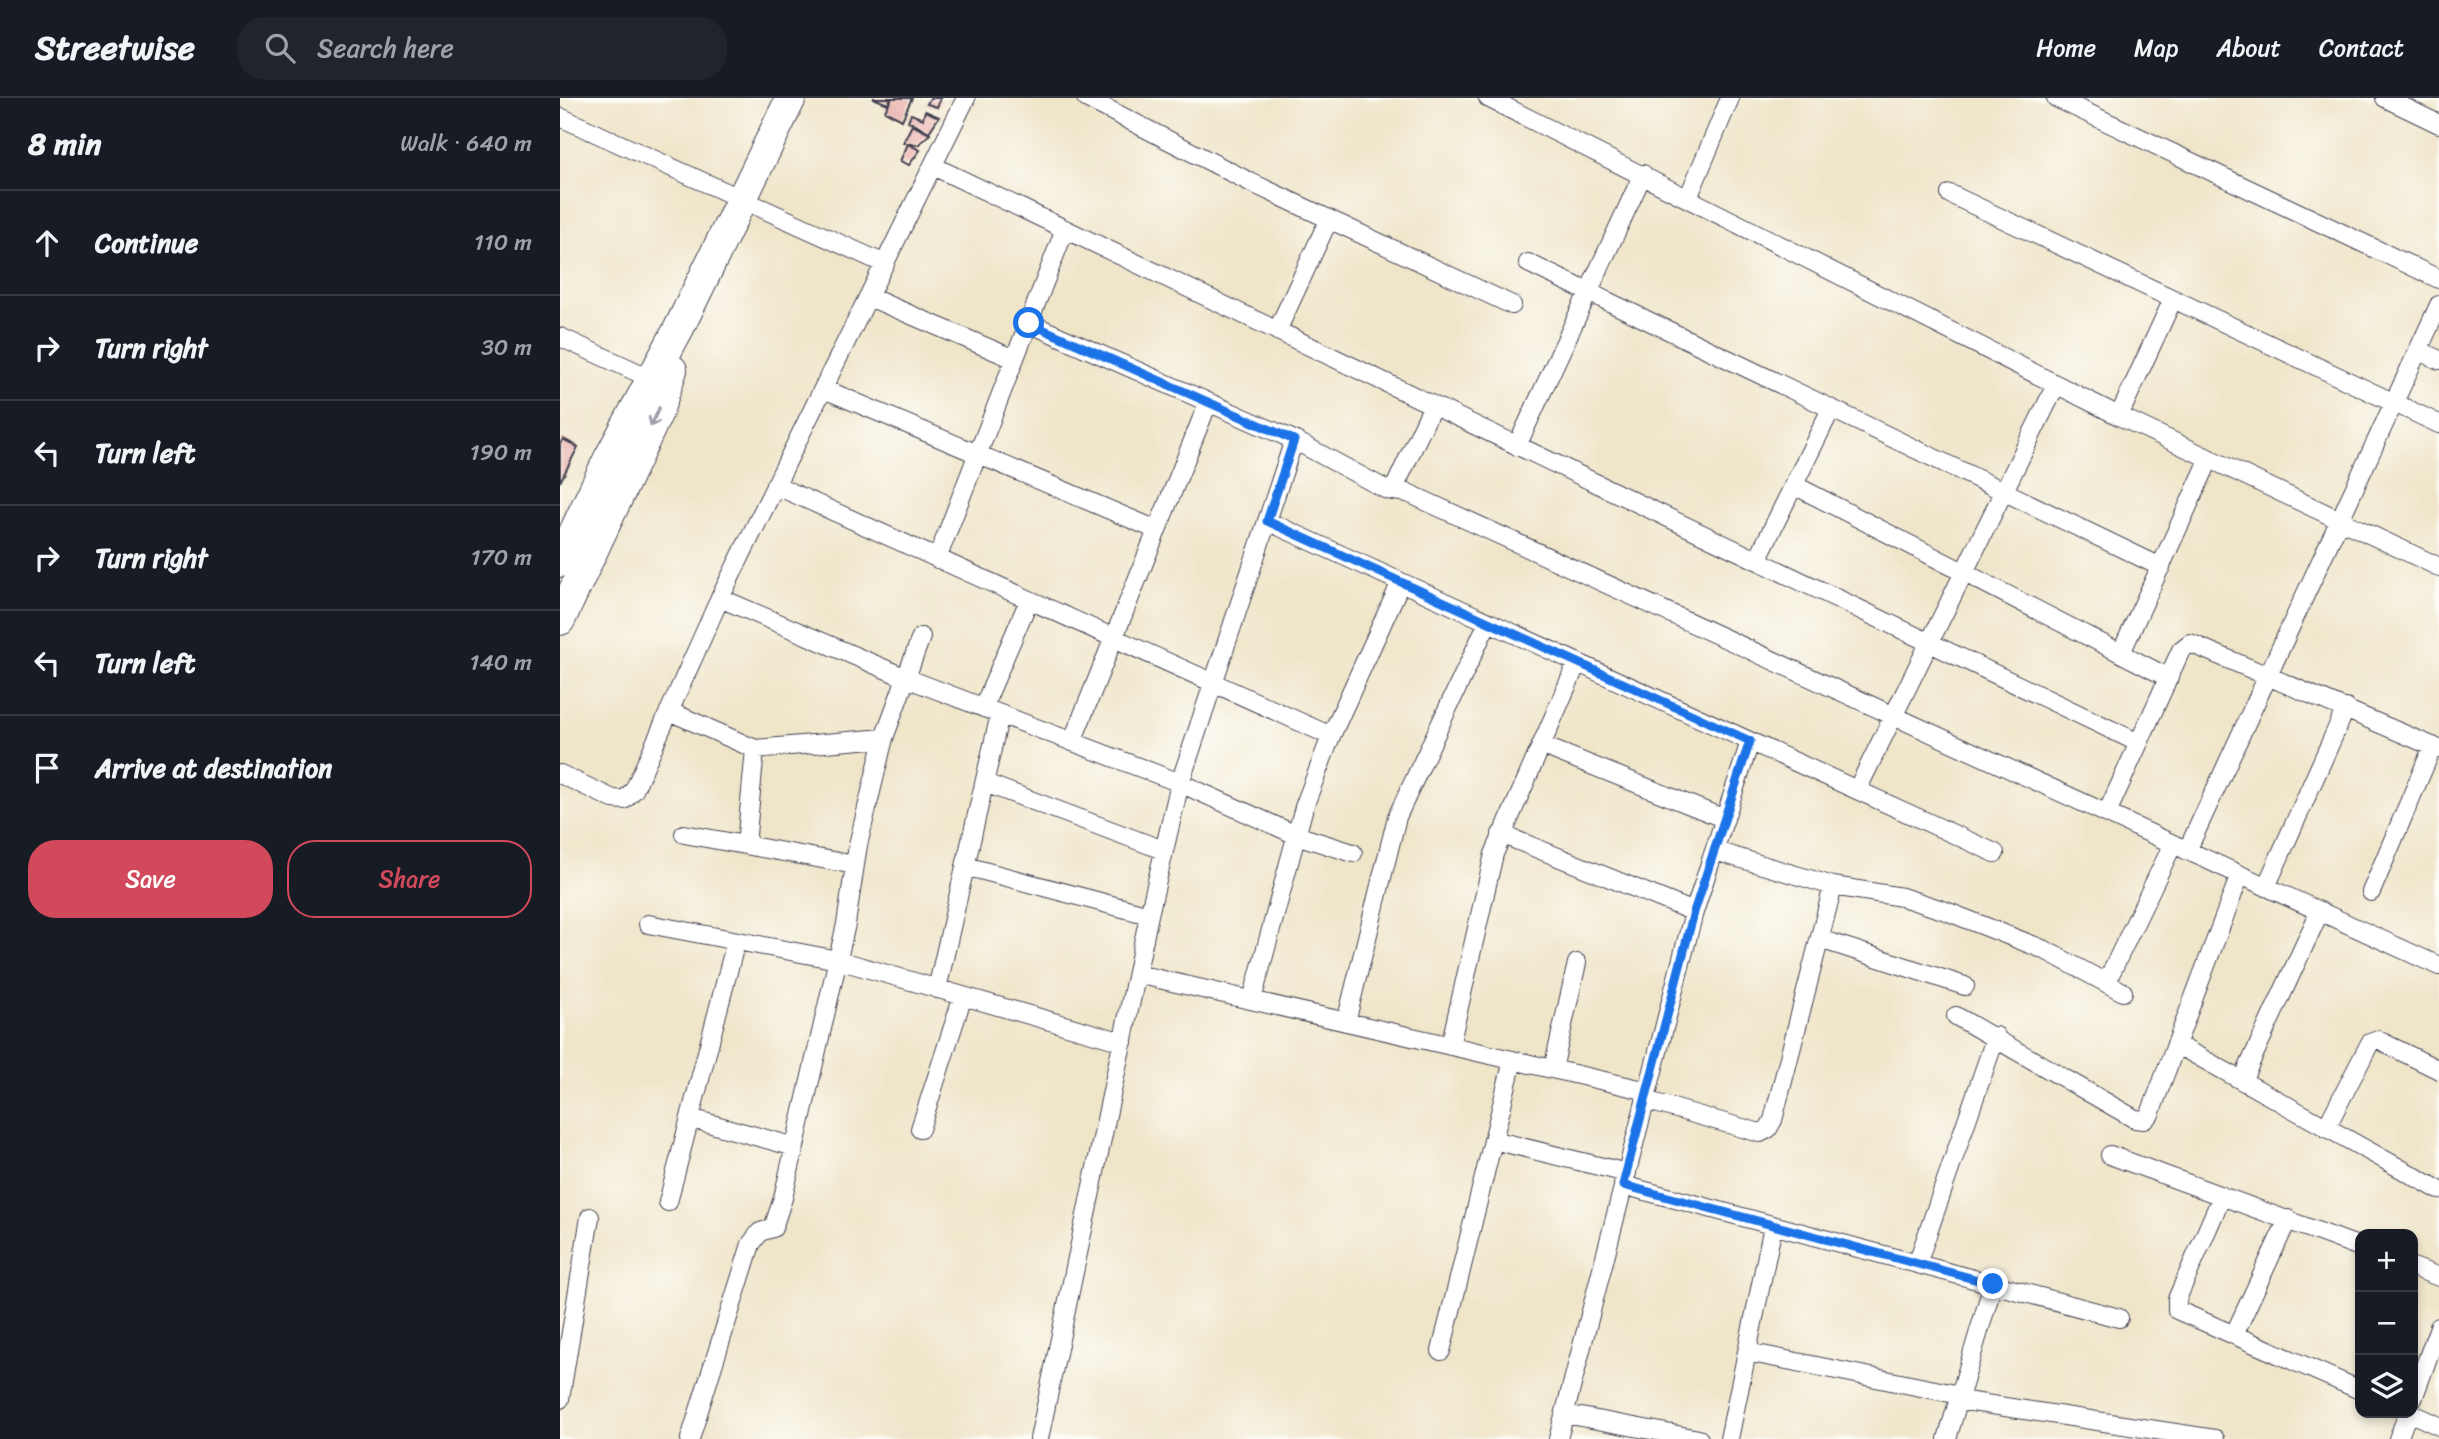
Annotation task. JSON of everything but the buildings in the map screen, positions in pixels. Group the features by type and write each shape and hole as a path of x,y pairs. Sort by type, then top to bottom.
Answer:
{"main road":[{"path":"560,562 609,458 679,328 791,98"},
{"path":"560,522 641,374 656,352 679,328"},
{"path":"560,620 658,412 673,368 679,328"}],"street":[{"path":"560,774 613,799 624,800 634,790 720,598 966,98"},
{"path":"1086,98 1329,219 1512,305"},
{"path":"1488,98 2056,385 2439,567"},
{"path":"1688,198 1730,98"},
{"path":"2056,98 2439,279"},
{"path":"2385,98 2439,124"},
{"path":"560,117 885,264"},
{"path":"933,166 2139,743"},
{"path":"1517,446 1643,174"},
{"path":"1950,194 2439,425"},
{"path":"1277,331 1329,219"},
{"path":"937,559 1065,229"},
{"path":"1528,263 2161,567"},
{"path":"869,297 1014,359"},
{"path":"2119,416 2174,299"},
{"path":"2106,983 2180,847 2268,675 2439,305"},
{"path":"1029,323 1294,440 1393,491 1408,493 2439,966"},
{"path":"560,337 641,374"},
{"path":"2418,350 2439,360"},
{"path":"1857,790 2056,385"},
{"path":"824,389 1157,530"},
{"path":"1072,742 1208,403"},
{"path":"1393,491 1433,405"},
{"path":"1757,560 1831,409"},
{"path":"1039,1439 1149,915 1180,783 1294,440"},
{"path":"2121,653 2209,460"},
{"path":"775,485 1331,736"},
{"path":"1794,485 2169,678"},
{"path":"1267,521 1995,853"},
{"path":"1252,1000 1296,835 1331,736 1401,582"},
{"path":"720,598 906,678 1180,783 1296,835 1353,853"},
{"path":"937,989 985,783 992,711 1029,600"},
{"path":"1346,1022 1397,817 1488,622"},
{"path":"690,1439 751,1244 760,1232 773,1228 795,1147 838,960 855,865 884,738 921,637"},
{"path":"2107,813 2181,650 2190,643 2436,748 2371,892"},
{"path":"1450,1046 1501,834 1577,663"},
{"path":"2266,887 2346,708"},
{"path":"669,711 755,749 884,738"},
{"path":"1558,1439 1694,912 1750,741"},
{"path":"1541,745 1725,819"},
{"path":"746,845 755,749"},
{"path":"985,783 1163,850"},
{"path":"684,834 855,865"},
{"path":"1501,834 1694,912"},
{"path":"1714,850 1833,886 1902,897 1946,911 2045,950 2123,992"},
{"path":"965,866 1149,915"},
{"path":"1956,1016 1996,1036 2135,1119 2144,1121 2150,1114 2240,875"},
{"path":"1137,974 1553,1069 1760,1133 1768,1129 1773,1121 1833,886"},
{"path":"2242,1081 2319,911"},
{"path":"648,924 838,960 1123,1042"},
{"path":"1820,939 1965,986"},
{"path":"668,1202 736,941"},
{"path":"1553,1069 1577,963"},
{"path":"920,1129 963,996"},
{"path":"1917,1264 1996,1036"},
{"path":"2326,1128 2370,1043 2378,1040 2439,1070"},
{"path":"2176,1044 2439,1190"},
{"path":"1441,1351 1513,1060"},
{"path":"690,1118 795,1147"},
{"path":"1493,1140 1773,1226 2119,1318"},
{"path":"2110,1155 2355,1245"},
{"path":"2222,1196 2177,1299 2177,1310 2355,1388"},
{"path":"560,1399 590,1217"},
{"path":"2234,1335 2288,1219"},
{"path":"1729,1439 1773,1226"},
{"path":"2418,1269 2439,1278"},
{"path":"1947,1439 1993,1284"},
{"path":"2418,1385 2439,1327"},
{"path":"1747,1352 1959,1397 2216,1439"},
{"path":"1565,1414 1699,1439"},
{"path":"2418,1417 2439,1426"},
{"path":"2398,1439 2408,1418"}],"route":[{"path":"1029,323 1294,440 1267,521 1750,741 1694,912 1623,1185 1993,1284"}]}
